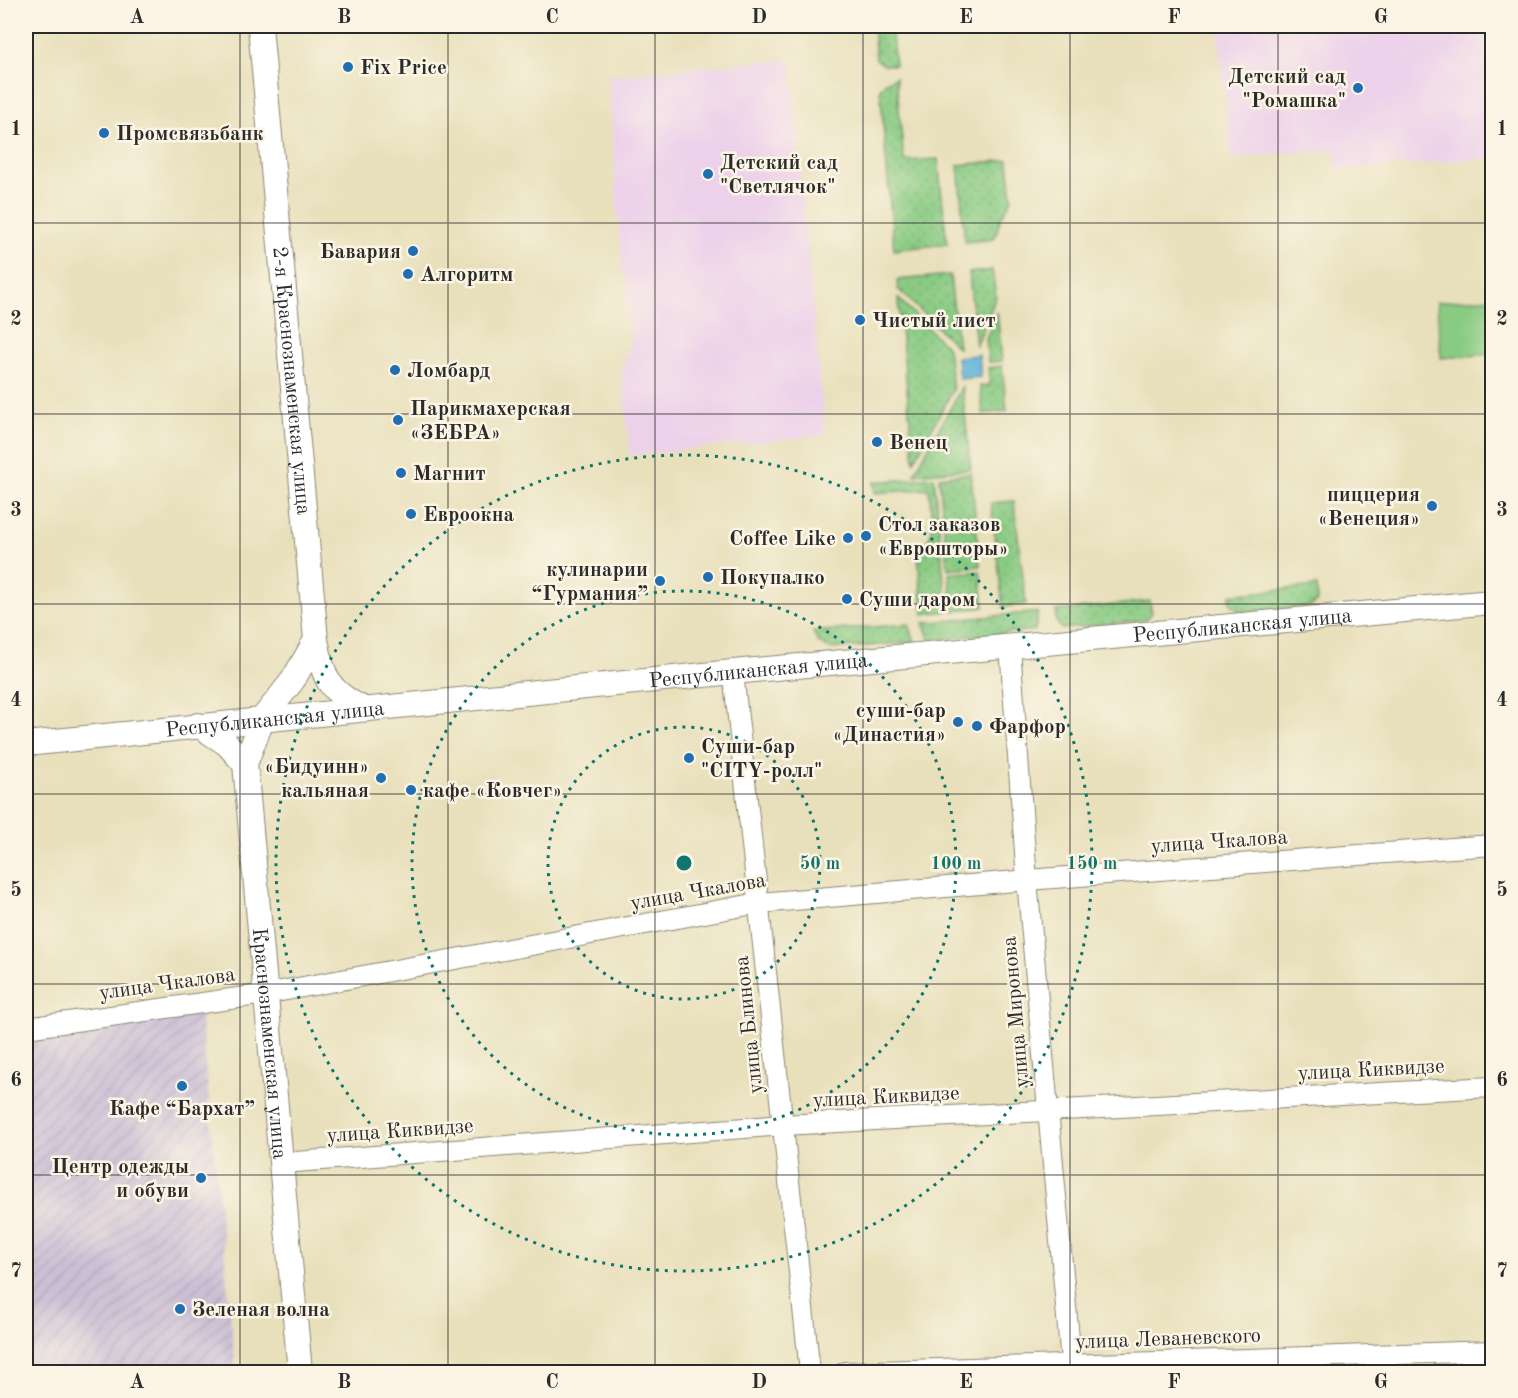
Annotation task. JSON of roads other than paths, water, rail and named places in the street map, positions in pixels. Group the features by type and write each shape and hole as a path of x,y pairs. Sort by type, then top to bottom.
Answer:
{"street":[{"name":"2-я Краснознаменская улица","path":"260,26 316,640 324,677 347,701 364,710"},
{"name":"Республиканская улица","path":"26,744 263,718 364,710 733,672 1492,602"},
{"path":"263,718 293,680 316,640"},
{"name":"улица Миронова","path":"1010,647 1027,880 1071,1369"},
{"name":"улица Блинова","path":"733,672 810,1372"},
{"name":"Краснознаменская улица","path":"263,718 245,764 300,1372"},
{"path":"198,725 227,744 245,764"},
{"name":"улица Чкалова","path":"26,1028 265,994 759,903 1492,845"},
{"name":"улица Киквидзе","path":"282,1163 783,1125 1492,1087"},
{"name":"улица Леваневского","path":"845,1372 1071,1369 1492,1350"}],"water":[{"path":"979,355 981,377 959,379 957,357"}],"place":[{"name":"Fix Price","path":"348,67"},
{"name":"Детский сад \"Ромашка\"","path":"1358,88"},
{"name":"Промсвязьбанк","path":"104,133"},
{"name":"Детский сад \"Светлячок\"","path":"708,174"},
{"name":"Бавария","path":"413,251"},
{"name":"Алгоритм","path":"408,274"},
{"name":"Чистый лист","path":"860,320"},
{"name":"Ломбард","path":"395,370"},
{"name":"Парикмахерская «ЗЕБРА»","path":"398,420"},
{"name":"Венец","path":"877,442"},
{"name":"Магнит","path":"401,473"},
{"name":"пиццерия «Венеция»","path":"1432,506"},
{"name":"Евроокна","path":"411,514"},
{"name":"Стол заказов «Еврошторы»","path":"866,536"},
{"name":"Coffee Like","path":"848,538"},
{"name":"Покупалко","path":"708,577"},
{"name":"кулинарии “Гурмания”","path":"660,581"},
{"name":"Суши даром","path":"847,599"},
{"name":"суши-бар «Династия»","path":"958,722"},
{"name":"Фарфор","path":"977,726"},
{"name":"Суши-бар \"CITY-ролл\"","path":"689,758"},
{"name":"«Бидуинн» кальяная","path":"381,778"},
{"name":"кафе «Ковчег»","path":"411,790"},
{"name":"Кафе “Бархат”","path":"182,1086"},
{"name":"Центр одежды и обуви","path":"201,1178"},
{"name":"Зеленая волна","path":"180,1309"}]}
